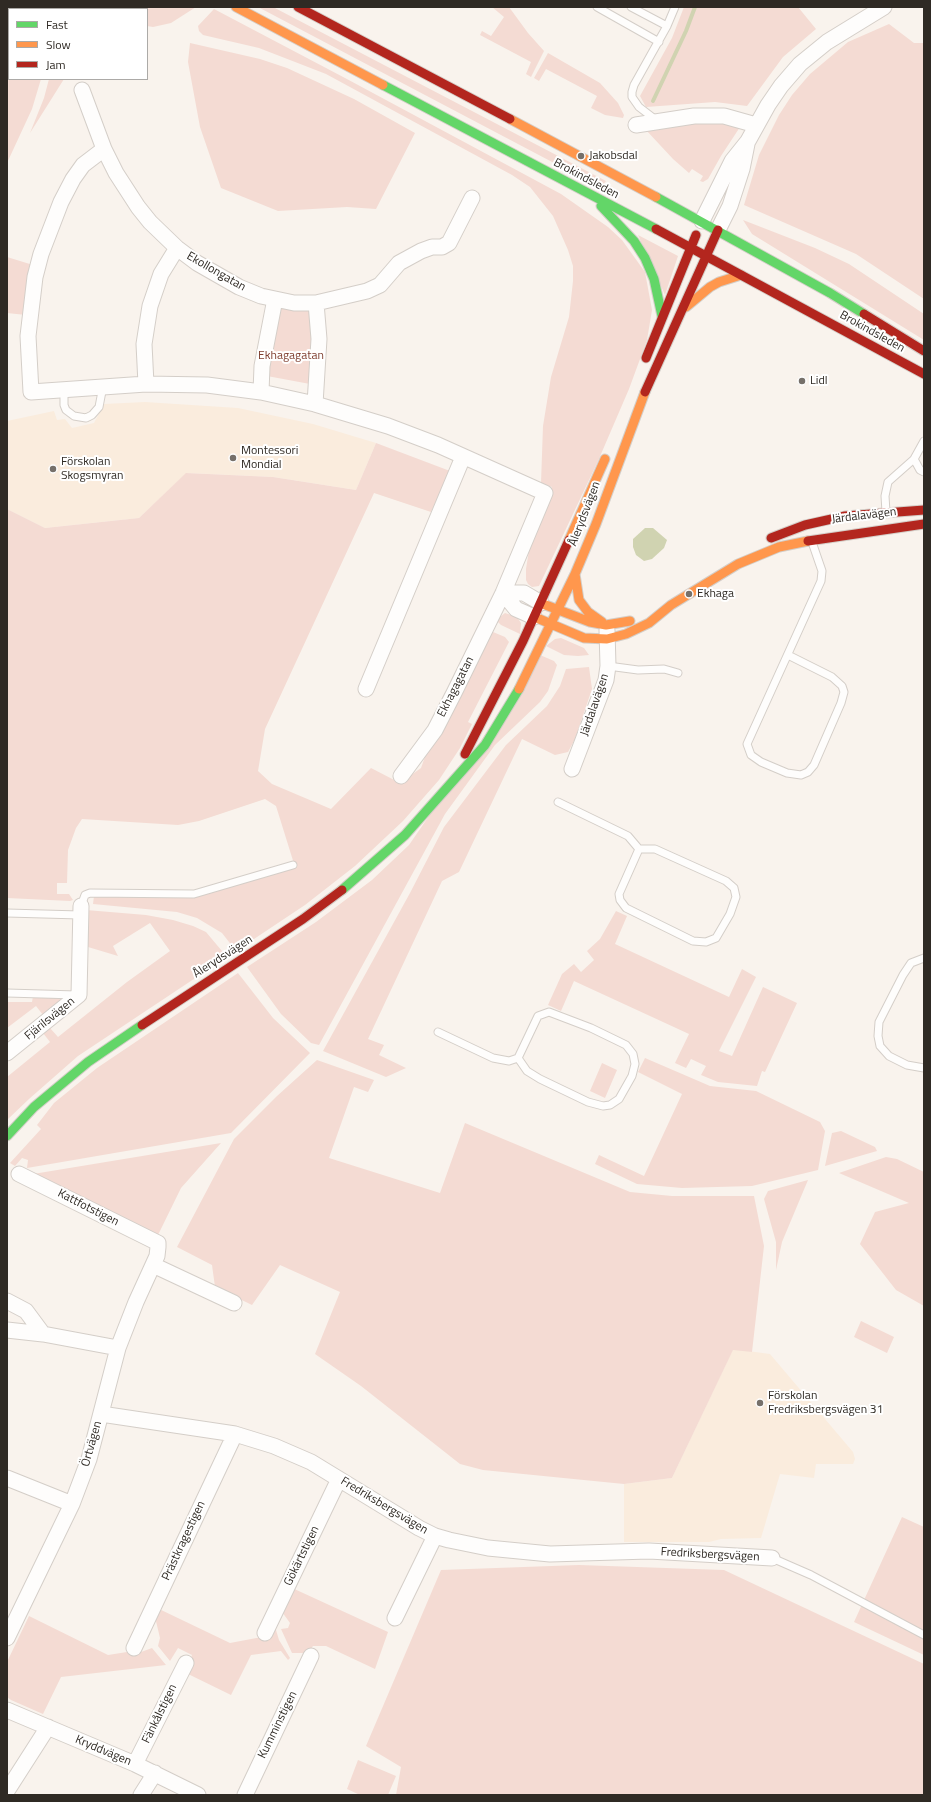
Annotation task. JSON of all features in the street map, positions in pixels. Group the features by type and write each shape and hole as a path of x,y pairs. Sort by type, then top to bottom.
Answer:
{"main road":[{"name":"Brokindsleden","path":"236,7 706,255 924,374"},
{"name":"Brokindsleden","path":"298,7 702,221 830,293 924,351"},
{"path":"591,195 634,241 645,258 654,279 662,316"},
{"path":"643,368 662,316 702,221"},
{"name":"Ålerydsvägen","path":"7,1136 34,1107 88,1062 347,887 405,835 485,745 516,696 556,609 574,574 596,524 637,409 718,230"},
{"path":"682,312 710,287 719,282 741,275"},
{"name":"Ålerydsvägen","path":"445,790 483,721 534,617 608,453"},
{"name":"Järdalavägen","path":"738,564 779,547 845,516 924,510"},
{"name":"Järdalavägen","path":"541,602 590,622 607,632 626,634 649,622 672,605 738,564 774,536 888,529 924,524"},
{"path":"574,574 579,600 607,632"},
{"name":"Järdalavägen","path":"534,617 584,638 607,632 624,623 672,605"}],"street":[{"path":"702,221 732,161 748,141 756,125 781,86 800,64 827,42 884,7"},
{"name":"Ekollongatan","path":"82,90 104,149 119,179 138,207 177,248 197,263 239,287 275,299 294,303 316,303"},
{"path":"636,125 694,116 724,116 756,125"},
{"path":"718,230 730,206 742,169 748,141"},
{"name":"Ekhagagatan","path":"104,149 83,165 72,179 48,232 35,277 28,336 31,392 146,384 207,386 261,392 315,404 388,426 464,457 545,493 503,594 435,730 402,776"},
{"path":"315,404 319,339 316,303 367,291 380,285 399,263 420,251 432,247 442,247 449,243 472,198"},
{"path":"146,384 144,344 150,306 162,274 177,248"},
{"path":"261,392 262,366 275,299"},
{"path":"366,689 464,457"},
{"path":"503,594 524,593 541,602"},
{"path":"503,594 516,609 534,617"},
{"name":"Järdalavägen","path":"572,769 598,702 608,666 607,632"},
{"name":"Fjärilsvägen","path":"7,1053 79,995 81,911"},
{"name":"Kattfotstigen","path":"18,1174 158,1243"},
{"name":"Örtvägen","path":"9,1629 72,1504 89,1460 118,1348 136,1302 157,1256 158,1243"},
{"path":"153,1265 234,1303"},
{"path":"7,1301 26,1310 43,1334"},
{"path":"7,1330 43,1334 118,1348"},
{"name":"Fredriksbergsvägen","path":"101,1414 235,1434 274,1446 311,1462 435,1536 488,1548 550,1554 649,1551 772,1558"},
{"name":"Prästkragestigen","path":"134,1648 235,1434"},
{"path":"7,1478 72,1504"},
{"name":"Gökärtstigen","path":"265,1633 339,1479"},
{"path":"395,1618 435,1536"},
{"name":"Kumminstigen","path":"244,1795 311,1656"},
{"name":"Fänkålstigen","path":"135,1764 186,1663"},
{"name":"Kryddvägen","path":"7,1710 135,1764 198,1795"},
{"path":"7,1791 48,1727"},
{"path":"141,1795 155,1773"}],"lane":[{"path":"597,7 659,42"},
{"path":"631,7 667,26"},
{"path":"658,121 639,107 632,97 632,92 634,85 659,42 675,7"},
{"path":"64,390 64,405 66,410 74,416 86,418 92,415 99,407 103,386"},
{"path":"888,529 884,496 888,482 914,459 924,441"},
{"path":"914,459 920,470 924,472"},
{"path":"788,655 832,677 842,686 844,692 841,703 814,765 808,772 801,775 787,773 761,762 751,755 747,744 818,589 822,571 808,533"},
{"path":"608,666 638,670 664,669 678,672"},
{"path":"558,802 628,836 639,849"},
{"path":"649,848 664,852 723,879 734,888 736,894 735,902 716,938 706,942 693,940 626,908 620,900 619,894 639,849 649,848"},
{"path":"7,913 81,911 85,895 90,893 194,894 293,865"},
{"path":"924,958 911,963 903,975 879,1022 878,1036 880,1046 889,1056 907,1065 924,1068"},
{"path":"7,993 79,995"},
{"path":"438,1032 501,1061 509,1061 518,1058 538,1016 549,1012 591,1028 626,1045 633,1054 635,1064 632,1076 619,1099 610,1105 603,1106 588,1102 540,1079 527,1071 521,1065 518,1058"},
{"path":"772,1558 837,1588 924,1634"}],"shaded area":[{"name":"Montessori Mondial","path":"145,402 238,408 313,424 376,443 356,490 273,477 187,473 139,518 45,528 7,509 7,421 54,411 57,420 65,419 72,428 94,423 104,404"},
{"path":"645,528 653,528 667,540 664,548 652,559 644,561 636,555 633,547 633,539"},
{"name":"Förskolan Fredriksbergsvägen 31","path":"733,1349 770,1354 853,1452 855,1459 853,1464 816,1464 814,1478 780,1474 761,1538 721,1539 709,1542 624,1542 624,1484 672,1478"}],"green space":[{"path":"196,7 171,23 153,27 148,26 148,8 79,8"},
{"path":"258,7 273,7 606,181 602,186 573,173"},
{"path":"492,7 509,7 528,33 544,51 531,77 526,74 531,62 480,35 482,31 491,36 504,17"},
{"path":"684,7 798,7 816,29 783,57 747,106 715,102 646,107 640,96 672,38"},
{"path":"214,9 561,194 608,227 622,240 645,272 652,310 647,340 629,389 598,461 539,586 532,587 528,584 526,580 526,569 529,550 546,508 552,487 541,483 543,426 551,377 569,317 573,281 573,266 568,250 553,216 530,187 512,175 326,74 259,48 203,35 199,31 198,26"},
{"path":"8,20 8,80 41,80 32,109 7,163"},
{"path":"889,24 914,43 924,43 924,299 856,254 744,205 759,155 779,115 792,95 810,74 848,42"},
{"path":"190,43 260,59 287,68 354,99 415,133 376,209 347,207 278,211 221,188 200,127 188,62"},
{"path":"548,53 600,83 618,103 624,115 623,118 605,115 591,108 597,96 546,69 539,81 534,78"},
{"path":"49,80 63,80 30,133 44,98"},
{"path":"718,121 740,127 708,179 703,182 700,181 703,176 692,169 689,173 673,159 646,130 670,125"},
{"path":"743,220 815,248 849,264 924,314 924,340 752,234"},
{"path":"638,235 678,256 665,295"},
{"path":"7,257 33,265 26,315 7,313"},
{"name":"Ekhagagatan","path":"277,306 310,309 313,342 310,384 267,376"},
{"path":"376,443 450,471 431,512 374,493 265,729 258,771 272,784 331,809 371,768 400,783 421,768 426,754 490,633 493,632 505,637 509,642 468,722 472,724 460,748 439,780 403,821 355,866 305,905 236,951 222,933 197,918 177,912 93,904 94,896 192,898 295,867 276,806 265,799 199,821 178,825 82,819 76,828 68,850 67,883 57,883 57,894 69,894 73,900 7,898 7,509 45,528 139,518 186,473 273,477 356,490"},
{"path":"505,613 517,617 521,623 520,634 501,625 496,620"},
{"path":"561,638 584,648 589,655 564,655 546,646 555,639"},
{"path":"540,655 554,661 557,665 548,691 540,702 495,745 445,814 319,1045 311,1043 281,1014 247,967 316,922 372,880 409,845"},
{"path":"589,667 592,689 575,739 568,752 555,755 522,739 459,872 442,881 368,1039 384,1045 379,1055 406,1068 386,1077 323,1051 410,893 444,827 506,745 547,706 560,686 566,669"},
{"path":"86,910 146,915 173,920 193,926 206,932 227,957 78,1056 7,1120 7,1077 50,1042 43,1033 50,1028 58,1037 127,982 170,951 150,923 113,946 118,956 88,947 85,945"},
{"path":"616,911 627,916 615,944 729,997 742,969 756,977 719,1051 732,1056 763,987 797,1003 765,1072 762,1071 757,1086 718,1082 701,1075 706,1066 691,1059 686,1068 675,1063 689,1034 574,981 561,1011 548,1005 562,974 574,964 581,972 594,960 587,951 600,939"},
{"path":"238,973 273,1018 310,1053 231,1133 27,1168 28,1160 22,1158 15,1166 10,1163 41,1129 37,1125 54,1103 97,1068"},
{"path":"33,996 57,997 61,1000 43,1015 36,1006 7,1028 7,1002 32,1002"},
{"path":"645,1058 710,1086 756,1091 820,1122 825,1131 818,1170 752,1186 682,1188 637,1184 595,1164 599,1155 644,1176 682,1094 638,1072"},
{"path":"317,1060 374,1080 368,1092 354,1087 329,1158 440,1193 465,1123 630,1192 672,1196 754,1196 764,1246 752,1352 733,1350 672,1478 624,1484 483,1470 460,1464 361,1386 315,1354 340,1292 280,1265 252,1305 215,1287 212,1265 177,1247 234,1139 277,1096"},
{"path":"602,1063 617,1070 605,1098 590,1091"},
{"path":"841,1131 875,1147 877,1151 825,1166 832,1133"},
{"path":"221,1143 181,1188 158,1235 27,1175"},
{"path":"886,1157 897,1159 924,1172 924,1306 896,1290 860,1244 875,1212 909,1203 839,1173"},
{"path":"808,1180 782,1242 776,1270 776,1242 764,1199 768,1191"},
{"path":"861,1321 894,1337 887,1353 854,1337"},
{"path":"902,1517 924,1527 924,1655 854,1622"},
{"path":"579,1565 724,1570 924,1664 924,1795 396,1795 401,1767 366,1746 441,1570"},
{"path":"290,1587 388,1632 375,1669 326,1646 313,1646 308,1653 292,1653 281,1629 288,1628 290,1623 280,1609"},
{"path":"157,1608 230,1643 267,1636 269,1631 276,1630 279,1640 290,1658 288,1660 281,1651 251,1655 231,1695 184,1672 192,1655 178,1648 170,1661 158,1646 160,1638 155,1617"},
{"path":"29,1616 108,1655 127,1652 133,1655 152,1648 166,1665 61,1677 43,1714 7,1697 7,1662"},
{"path":"358,1760 396,1776 388,1795 360,1795 347,1789"}],"waterway":[{"path":"653,101 686,31 695,7"}],"traffic: fast":[{"path":"383,85 656,229"},
{"path":"656,197 830,293 864,314"},
{"path":"601,206 634,241 645,258 654,279 662,316"},
{"path":"342,890 405,835 485,745 519,689"},
{"path":"7,1136 34,1107 88,1062 142,1025"}],"traffic: slow":[{"path":"236,7 383,85"},
{"path":"510,119 656,197"},
{"path":"686,307 710,287 719,282 741,275"},
{"path":"519,689 575,574 596,524 645,392"},
{"path":"569,540 605,459"},
{"path":"537,618 584,638 607,639 626,634 649,623 671,605 738,564 779,547 808,541"},
{"path":"575,574 579,600 588,612 602,622"},
{"path":"543,604 590,622 606,625 630,621"}],"traffic: jam":[{"path":"298,7 510,119"},
{"path":"656,229 924,374"},
{"path":"645,392 718,230"},
{"path":"646,358 696,235"},
{"path":"864,314 924,351"},
{"path":"771,538 805,525 845,516 924,510"},
{"path":"808,541 924,524"},
{"path":"465,754 523,641 569,540"},
{"path":"142,1025 303,919 342,890"}],"place":[{"name":"Jakobsdal","path":"581,156"},
{"name":"Lidl","path":"802,381"},
{"name":"Montessori Mondial","path":"233,458"},
{"name":"Förskolan Skogsmyran","path":"53,469"},
{"name":"Ekhaga","path":"689,594"},
{"name":"Förskolan Fredriksbergsvägen 31","path":"760,1403"}]}
